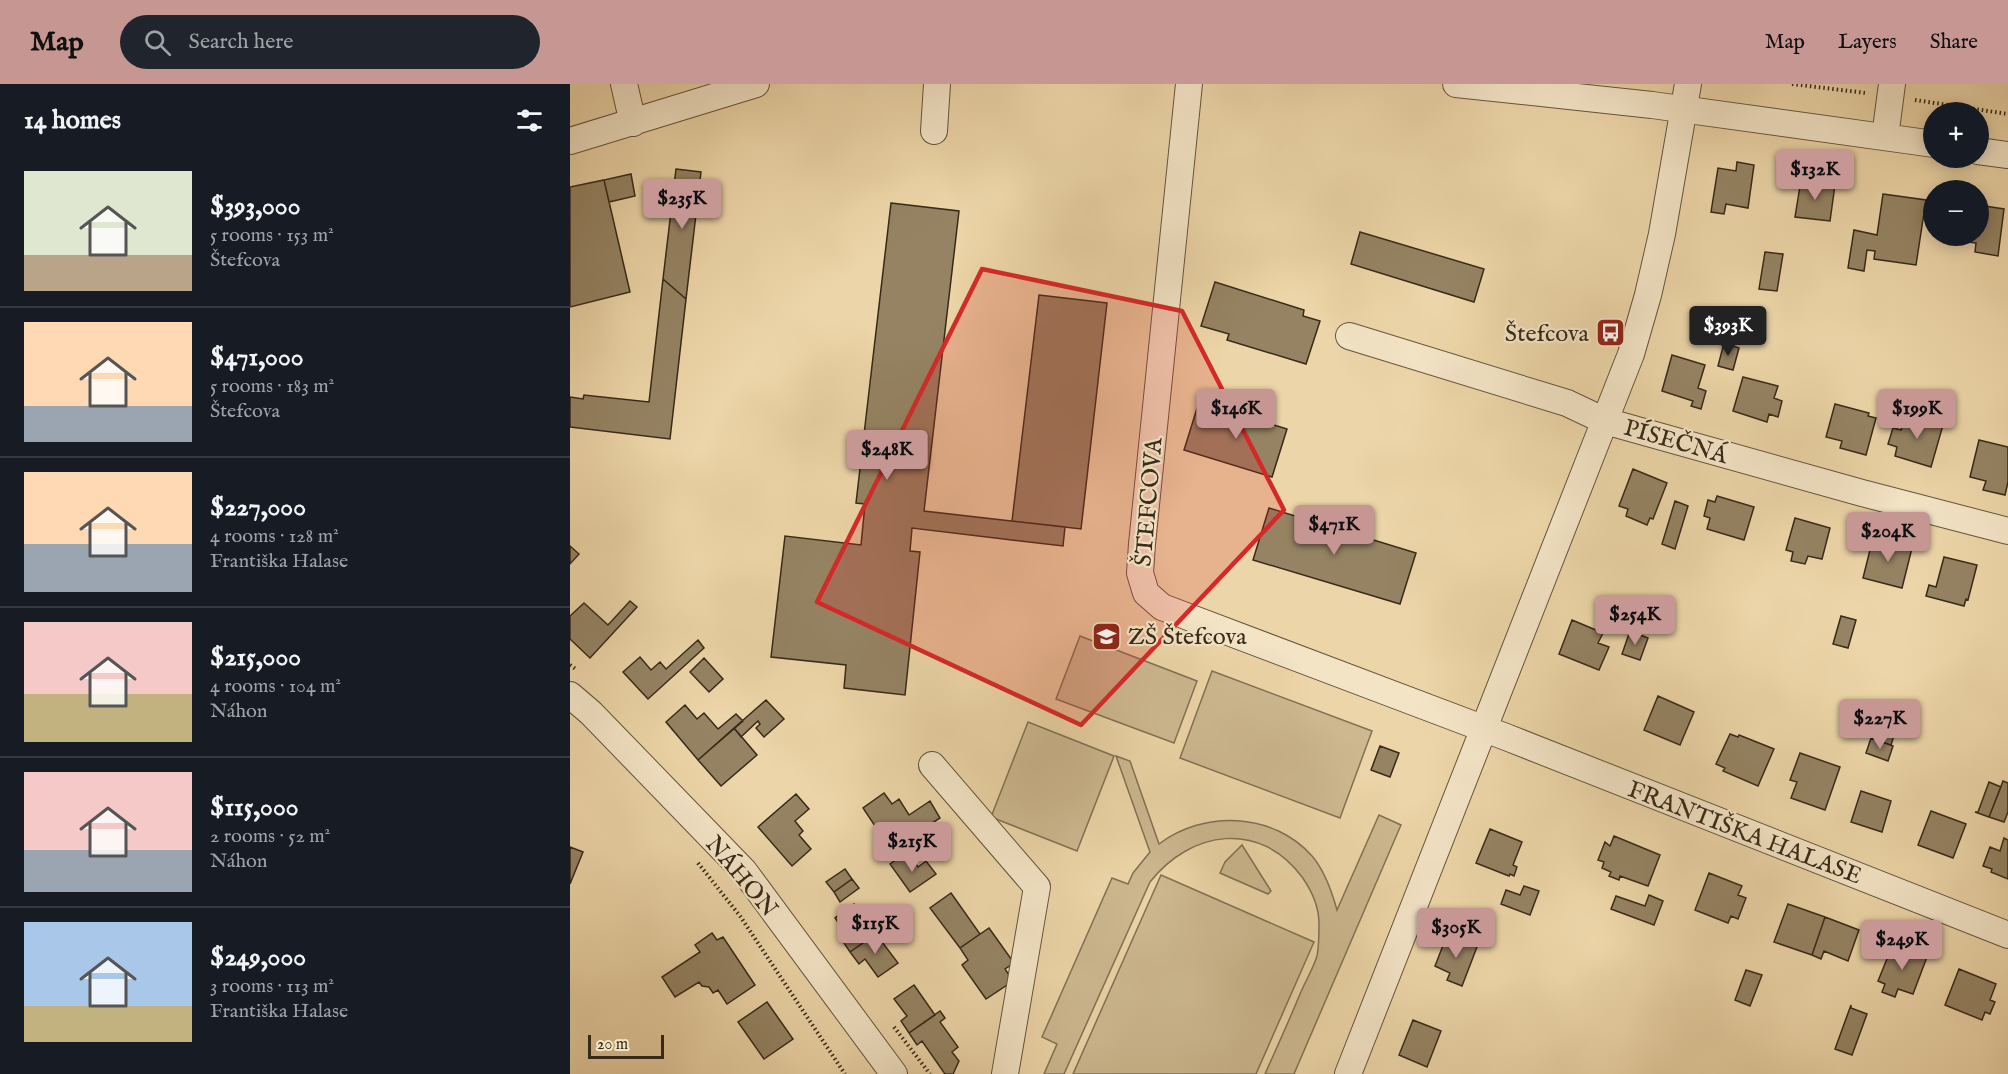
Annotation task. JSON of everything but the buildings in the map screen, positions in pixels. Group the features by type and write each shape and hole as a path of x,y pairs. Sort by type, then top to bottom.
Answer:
{"street":[{"path":"624,84 633,123"},
{"path":"570,141 756,84"},
{"path":"934,131 937,84"},
{"name":"ŠTEFCOVA","path":"1189,84 1142,544 1140,573 1146,593 1162,606 1482,729"},
{"path":"1456,84 1683,109 1923,142"},
{"path":"1348,1074 1630,354 1648,295 1662,234 1688,84"},
{"path":"1886,137 1892,84"},
{"path":"1989,152 2008,155"},
{"name":"PÍSEČNÁ","path":"1349,336 1567,403 1605,421 1862,494 2008,531"},
{"name":"NÁHON","path":"570,695 591,713 744,871 894,1074"},
{"name":"FRANTIŠKA HALASE","path":"1482,729 2008,935"},
{"path":"932,765 1037,887 1005,1074"}],"path":[{"path":"740,915 845,1074"}],"highlighted area":[{"path":"982,269 1182,311 1284,510 1081,725 817,602"}],"shaded area":[{"path":"1080,636 1197,681 1174,743 1056,699"},
{"path":"1212,671 1372,731 1340,818 1180,758"},
{"path":"1028,722 1114,756 1077,851 991,817"},
{"path":"1116,756 1130,761 1159,844 1196,825 1217,821 1258,824 1278,831 1296,841 1317,862 1328,882 1337,910 1379,815 1401,825 1294,1074 1265,1074 1317,956 1319,917 1316,905 1306,882 1285,859 1266,846 1246,840 1226,839 1205,843 1185,851 1150,882 1064,1074 1044,1074 1057,1044 1042,1037 1112,878 1128,884 1133,873 1150,852"},
{"path":"1242,845 1271,891 1268,894 1220,873 1225,862"},
{"path":"1161,875 1314,942 1256,1074 1073,1074"}],"place":[{"name":"Štefcova","path":"1610,333"},
{"name":"ZŠ Štefcova","path":"1107,636"}]}
